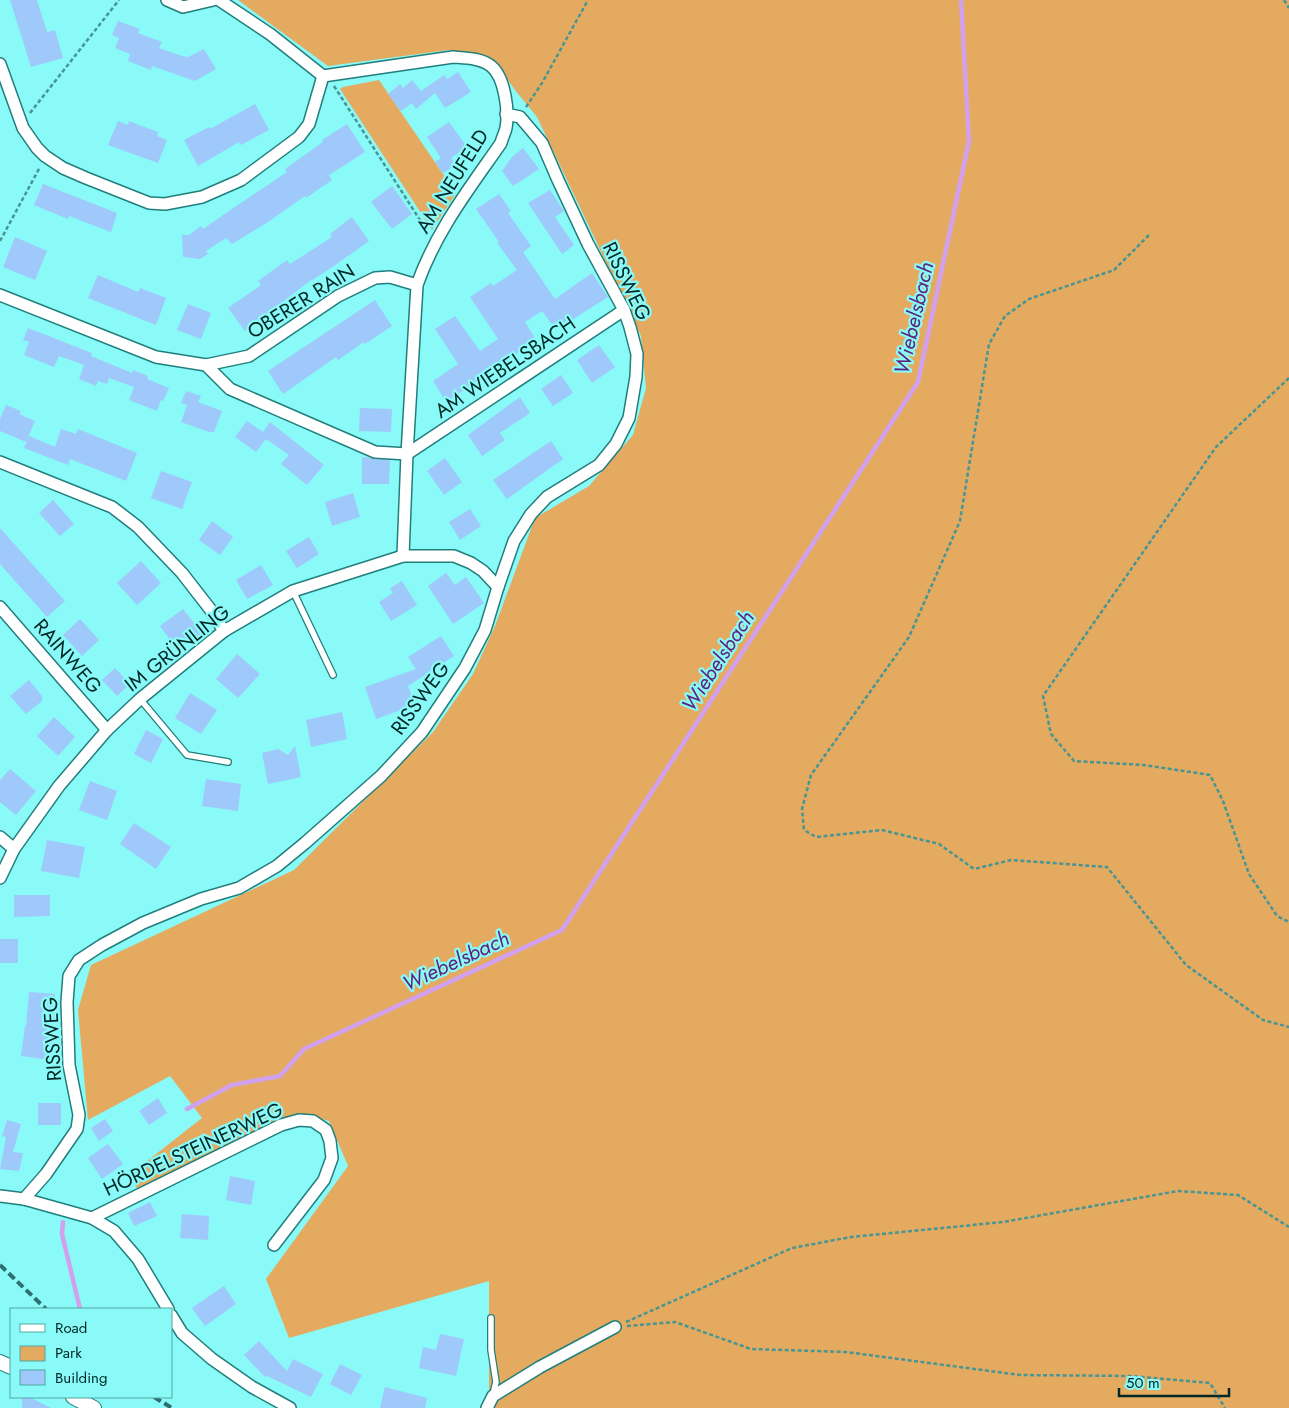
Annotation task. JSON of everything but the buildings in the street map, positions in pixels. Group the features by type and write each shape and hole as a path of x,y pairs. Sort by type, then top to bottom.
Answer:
{"street":[{"path":"167,0 183,7 213,0"},
{"path":"0,64 20,121 37,148 63,168 149,202 164,204 202,197 241,180 299,137 309,124 325,76 270,34 219,0"},
{"name":"AM NEUFELD","path":"325,76 454,57 468,58 490,65 500,75 504,90 506,128 501,143 442,229 417,285 406,454 403,556"},
{"path":"506,114 520,117"},
{"name":"RISSWEG","path":"24,1199 46,1174 77,1129 79,1115 69,1066 66,1002 69,976 79,960 143,923 201,899 239,888 277,866 381,776 422,732 465,668 485,630 514,541 531,514 548,497 599,465 616,444 629,418 636,377 637,354 624,310 584,236 542,143 520,117"},
{"name":"OBERER RAIN","path":"0,295 156,357 206,365 249,356 338,296 375,278 390,277 417,285"},
{"name":"AM WIEBELSBACH","path":"406,454 624,310"},
{"path":"206,365 230,389 375,452 406,454"},
{"path":"0,462 112,507 138,527 182,573 210,609 224,631"},
{"name":"IM GRÜNLING","path":"0,878 14,849 59,786 107,730 140,699 224,631 293,591 403,556 454,556 471,563 483,571 498,587"},
{"name":"RAINWEG","path":"0,606 107,730"},
{"path":"0,837 14,849"},
{"name":"HÖRDELSTEINERWEG","path":"92,1218 281,1125 299,1120 313,1121 326,1130 330,1141 332,1158 324,1180 274,1245"},
{"name":"HÖRDELSTEINERWEG","path":"0,1196 24,1199 92,1218 114,1231 138,1259 167,1308"},
{"path":"172,1317 182,1334 212,1359 252,1386 290,1408"},
{"path":"486,1408 492,1396 540,1367 615,1327"},
{"path":"75,1398 94,1408"}],"lane":[{"path":"293,591 332,675"},
{"path":"140,699 187,755 228,762"},
{"path":"491,1318 491,1350 496,1382 492,1396"}],"path":[{"path":"33,109 119,0"},
{"path":"520,117 542,83 588,0"},
{"path":"1284,0 1289,8"},
{"path":"325,76 435,242"},
{"path":"0,241 39,170"},
{"path":"1149,235 1114,270 1029,299 1005,316 989,344 960,521 909,637 811,775 802,809 804,830 816,837 882,830 939,844 974,868 1011,860 1107,867 1186,965 1263,1020 1289,1028"},
{"path":"1289,378 1216,447 1043,696 1051,734 1074,761 1144,765 1210,775 1222,801 1248,874 1277,916 1289,922"},
{"path":"615,1327 792,1248 850,1237 1003,1222 1178,1191 1238,1195 1289,1227"},
{"path":"615,1327 675,1322 751,1350 846,1352 1020,1375 1132,1376 1210,1383 1225,1408"}],"green space":[{"path":"238,0 1289,0 1289,1408 489,1408 489,1281 289,1338 266,1279 348,1166 329,1121 299,1113 138,1189 128,1176 202,1118 170,1076 88,1120 78,1010 91,965 294,870 433,732 473,674 495,626 535,518 589,486 633,435 646,388 641,336 537,117 494,61 449,50 328,66"},
{"path":"379,80 456,193 432,230 340,89"}],"waterway":[{"name":"Wiebelsbach","path":"187,1109 232,1085 280,1076 304,1049 562,930 918,382 969,141 961,0"},
{"name":"Wiebelsbach","path":"63,1222 62,1234 80,1308"}],"railway":[{"path":"0,1265 45,1308"},
{"path":"156,1398 172,1408"}]}
